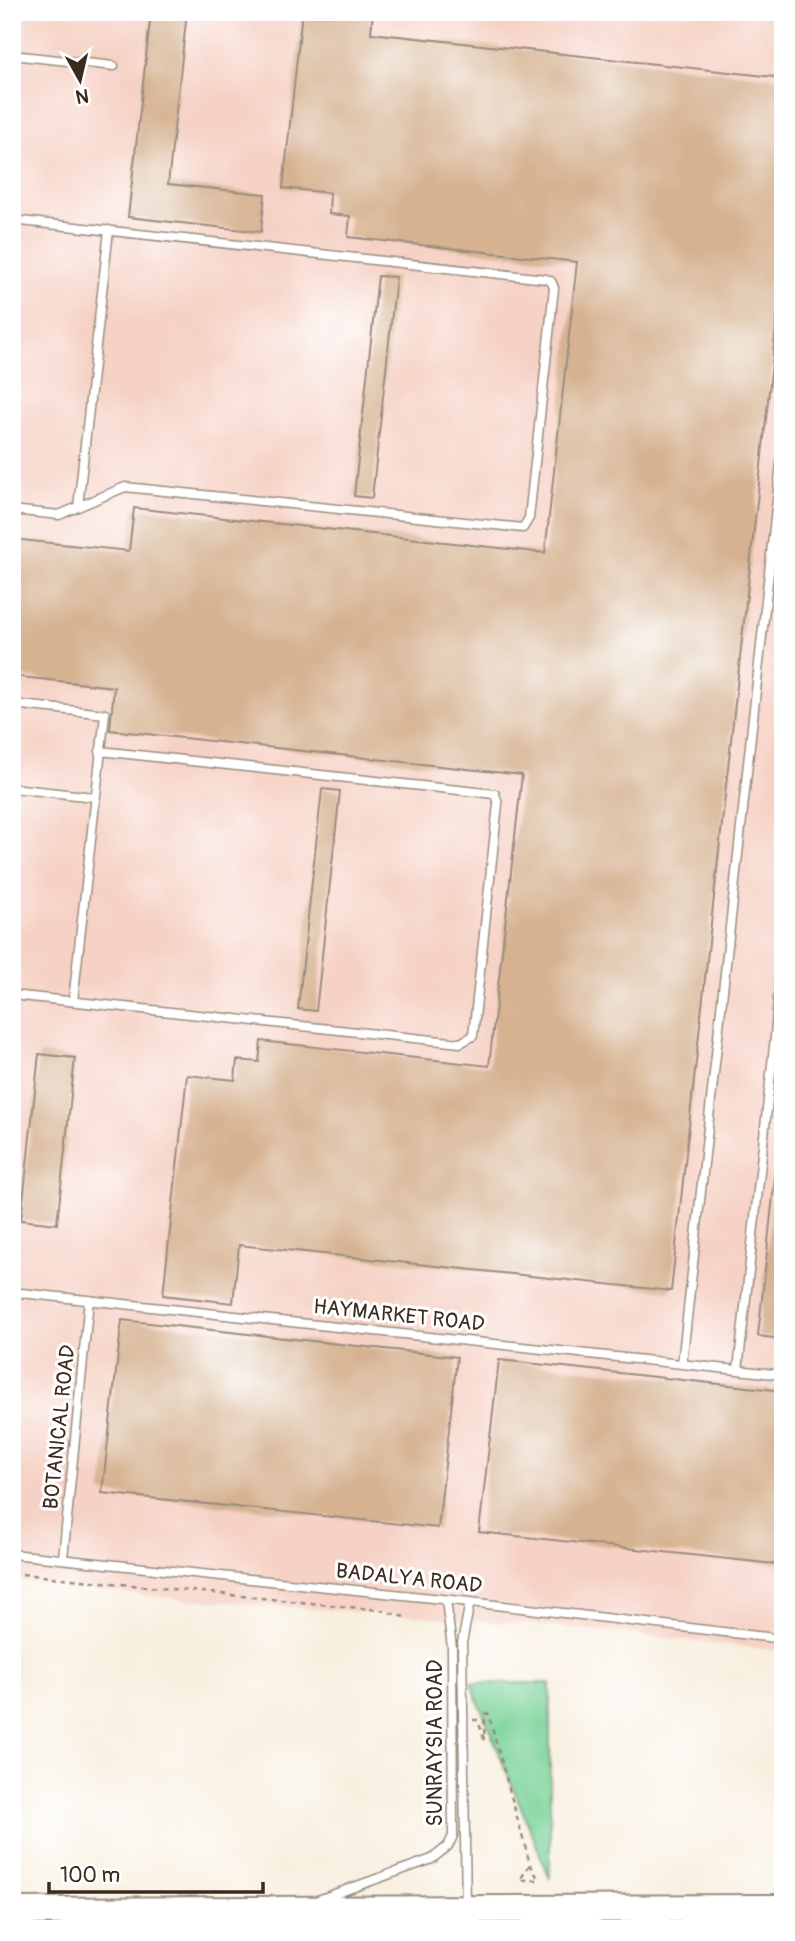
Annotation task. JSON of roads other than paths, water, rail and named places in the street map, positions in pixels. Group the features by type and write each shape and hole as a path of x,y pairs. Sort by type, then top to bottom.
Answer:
{"main road":[{"path":"12,1911 295,1909 465,1918 783,1908"}],"lane":[{"path":"12,55 114,66"},
{"path":"12,220 549,280 554,291 529,517 527,524 520,528 125,487 59,515 12,510"},
{"path":"78,506 109,230"},
{"path":"682,1364 783,445"},
{"path":"12,704 105,714 73,1002"},
{"path":"12,995 464,1042 473,1032 498,800 489,792 100,751"},
{"path":"12,788 94,797"},
{"path":"738,1370 775,1037 783,933"},
{"name":"HAYMARKET ROAD","path":"12,1292 783,1375"},
{"name":"BOTANICAL ROAD","path":"63,1558 89,1300"},
{"name":"BADALYA ROAD","path":"12,1548 31,1556"},
{"name":"BADALYA ROAD","path":"12,1554 470,1602 783,1639"},
{"name":"SUNRAYSIA ROAD","path":"295,1909 432,1859 448,1846 453,1836 452,1648 446,1600"},
{"name":"SUNRAYSIA ROAD","path":"465,1918 462,1643 470,1602"}]}
